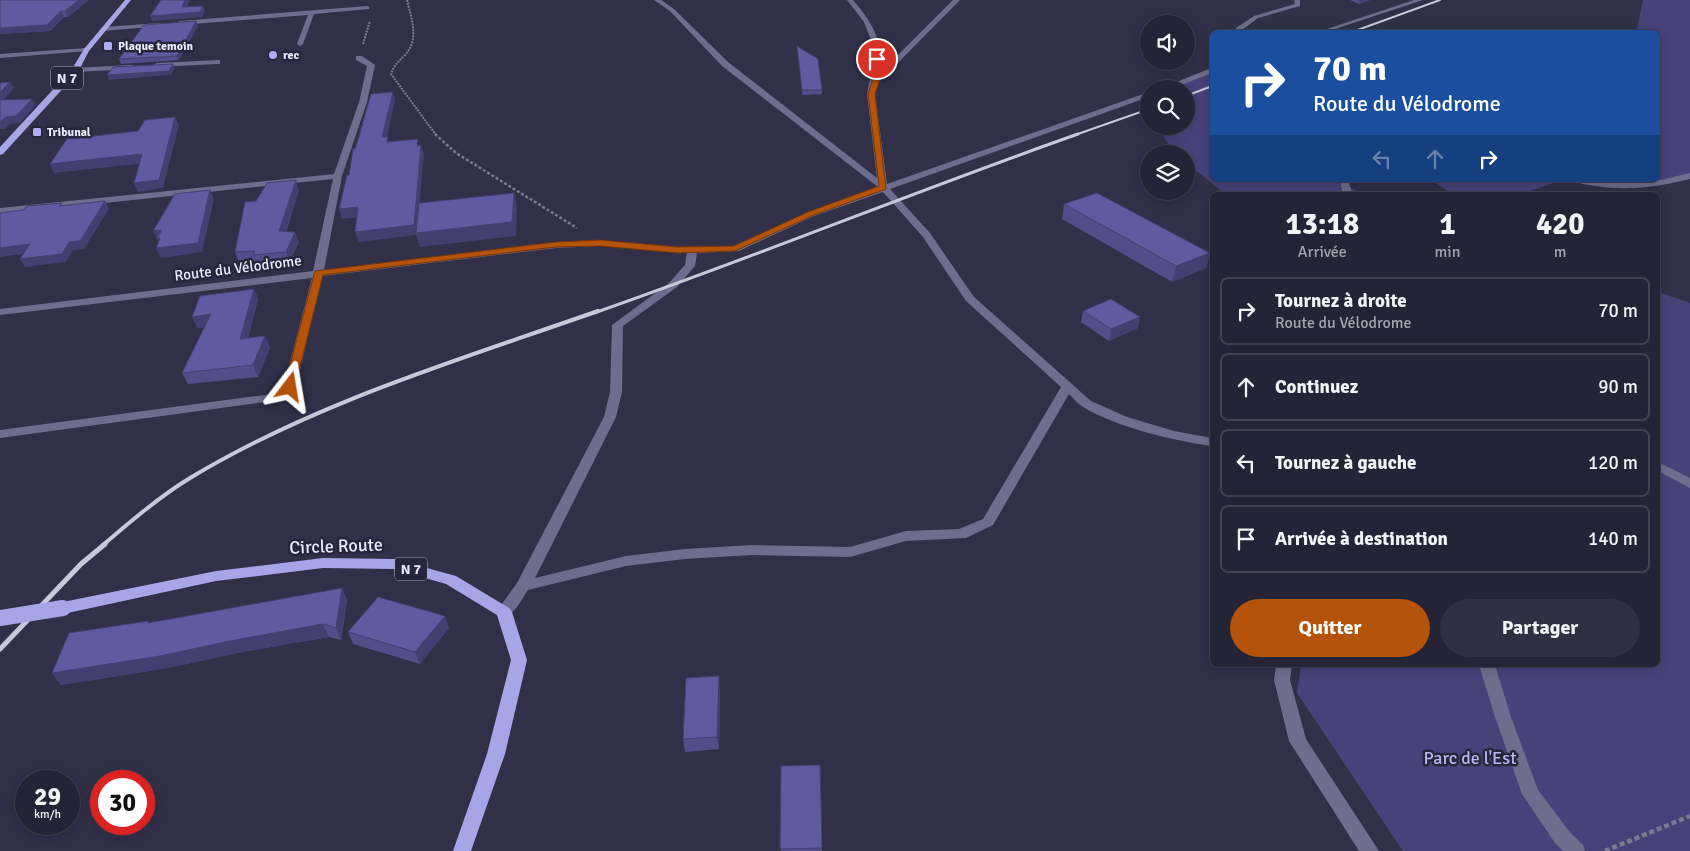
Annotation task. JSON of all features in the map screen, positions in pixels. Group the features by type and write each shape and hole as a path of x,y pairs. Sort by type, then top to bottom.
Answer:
{"main road":[{"name":"N 7","path":"0,152 74,70 86,50 128,0"},
{"name":"Circle Route","path":"0,618 62,608 216,576 323,563 394,564 451,580 504,612"},
{"path":"462,851 496,754 519,660 504,612"}],"street":[{"path":"657,0 672,10 725,64 883,187 898,201 927,235 970,299 1087,404 1123,420 1174,435 1210,442"},
{"path":"850,0 871,26 877,59 872,94 883,187"},
{"path":"875,82 956,0"},
{"path":"1238,30 1256,17 1298,5 1297,0"},
{"path":"1327,30 1420,0"},
{"path":"103,30 367,8"},
{"path":"300,44 312,12"},
{"path":"0,56 86,50"},
{"path":"0,434 275,397 290,387 318,273 338,176 363,102 371,65 358,58"},
{"path":"150,66 217,62"},
{"path":"74,70 141,66"},
{"path":"1188,80 1210,72"},
{"name":"Route du Vélodrome","path":"0,312 556,244 600,243 692,250 735,249 811,214 883,187 1140,97"},
{"path":"0,211 338,176"},
{"path":"1588,182 1608,186 1645,186 1690,176"},
{"path":"504,612 523,586 610,417 616,392 618,325 673,285 690,266 692,250"},
{"path":"523,586 626,561 675,555 752,550 850,552 906,536 961,534 988,522 1067,387"},
{"path":"1660,467 1690,484"},
{"path":"1284,667 1282,680 1298,741 1370,851"},
{"path":"1489,667 1503,717 1531,794 1562,838 1576,851"}],"path":[{"path":"408,0 414,37 410,49 392,68 392,74 436,135 456,153 600,243"},
{"path":"358,58 370,21"},
{"path":"1605,851 1690,816"}],"green space":[{"path":"1643,0 1690,0 1690,176 1677,180 1660,181 1660,30 1634,30 1637,29"},
{"path":"1210,72 1210,182 1195,169 1195,145 1169,145 1163,135 1195,135 1195,80 1188,80"},
{"path":"1210,182 1344,182 1359,192 1222,192"},
{"path":"1434,182 1557,182 1526,192 1449,192"},
{"path":"1588,182 1654,182 1608,186"},
{"name":"Parc de l'Est","path":"1660,293 1690,303 1690,851 1403,851 1297,693 1301,667 1660,667"}],"building":[{"path":"0,0 79,0 65,11 61,11 47,25 0,28"},
{"path":"161,0 185,0 182,7 203,6 200,12 150,16"},
{"path":"196,21 177,56 119,59 144,25"},
{"path":"797,46 818,59 822,90 802,90"},
{"path":"173,64 169,71 107,75 113,67"},
{"path":"10,82 0,93 0,83"},
{"path":"393,92 382,137 388,137 387,142 418,139 417,146 421,145 414,225 355,232 358,207 339,209 347,175 349,175 353,149 355,149 358,140 371,94"},
{"path":"32,99 16,116 6,117 0,122 0,100"},
{"path":"175,117 159,180 134,183 142,154 50,164 67,139 138,131 145,120"},
{"path":"296,180 279,231 295,232 286,252 253,255 255,251 235,252 245,202 256,201 267,183"},
{"path":"210,190 198,243 156,248 160,238 157,238 162,230 153,231 175,194"},
{"path":"514,193 512,222 416,233 419,203"},
{"path":"1097,193 1210,253 1176,266 1064,204"},
{"path":"105,201 80,241 69,242 62,254 20,259 30,244 0,248 0,213 23,210 27,206 62,203 59,206"},
{"path":"254,289 240,339 265,336 253,365 182,373 211,314 192,317 200,296"},
{"path":"1111,299 1140,317 1111,329 1083,311"},
{"path":"342,588 336,628 323,624 160,656 52,673 69,633 148,621 148,623"},
{"path":"378,597 445,616 415,652 348,632"},
{"path":"719,676 717,737 683,739 686,678"},
{"path":"820,765 822,848 780,849 781,766"}],"railway":[{"path":"1358,30 1440,0"},
{"path":"1195,93 1210,87"},
{"path":"1075,135 1140,112"},
{"path":"594,313 1078,134"},
{"path":"103,545 178,485 238,451 287,427 389,384 598,311"},
{"path":"0,649 81,564 105,544"}],"place":[{"name":"Plaque temoin","path":"108,46"},
{"name":"rec","path":"273,55"},
{"name":"Tribunal","path":"37,132"}],"route":[{"path":"290,387 318,273 556,244 600,243 678,250 735,249 811,214 883,187 872,94 877,59"}]}
